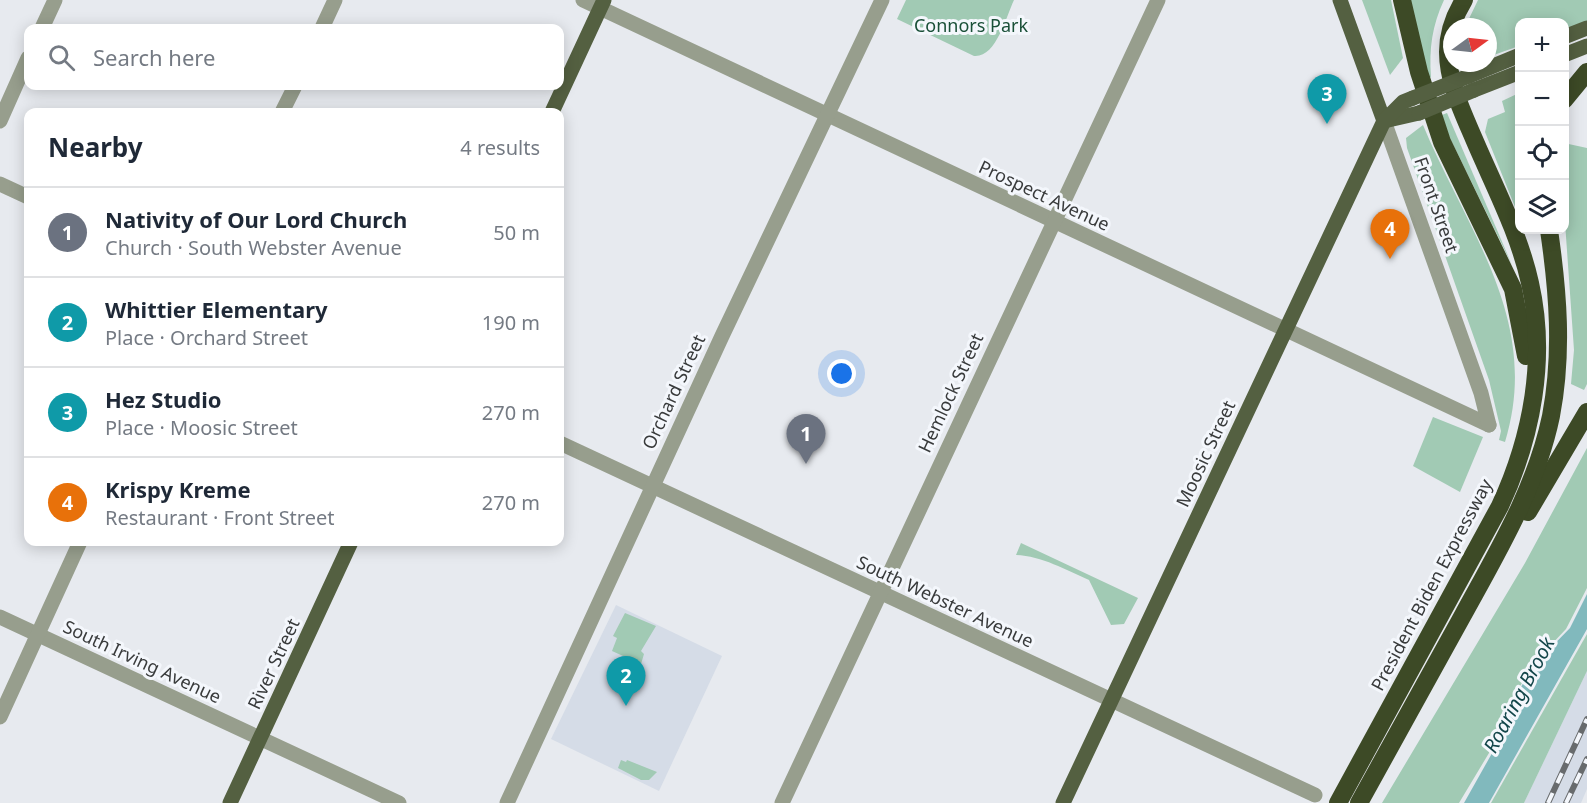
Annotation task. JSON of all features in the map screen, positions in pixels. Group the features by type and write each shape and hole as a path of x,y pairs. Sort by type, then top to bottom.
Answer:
{"highway":[{"path":"1402,0 1411,44 1434,118 1455,171 1508,275 1517,304 1528,380 1526,436"},
{"name":"President Biden Expressway","path":"1338,803 1489,529 1510,484 1526,436 1536,370 1534,306 1519,246 1461,109 1452,77 1449,63 1449,37 1457,11 1464,0"},
{"path":"1569,94 1587,72"},
{"path":"1359,803 1483,579 1528,491 1550,416 1557,372 1559,327 1549,234"},
{"path":"1483,579 1543,489 1587,412"}],"main road":[{"name":"Front Street","path":"1340,0 1384,121"},
{"path":"564,86 602,4"},
{"path":"1569,35 1587,28"},
{"path":"1569,53 1587,46"},
{"path":"1384,121 1403,102 1515,57"},
{"path":"1384,121 1419,113 1515,74"},
{"path":"554,108 562,90"},
{"name":"Moosic Street","path":"1063,803 1384,121"},
{"name":"River Street","path":"230,803 349,546"}],"street":[{"path":"44,24 56,0"},
{"path":"324,24 335,0"},
{"name":"Prospect Avenue","path":"583,0 602,4 1052,222 1489,425"},
{"name":"Orchard Street","path":"507,803 653,486 882,0"},
{"name":"Hemlock Street","path":"782,803 881,595 1052,222 1158,0"},
{"path":"0,121 24,67"},
{"path":"284,108 292,90"},
{"name":"Front Street","path":"1384,121 1481,393 1489,425"},
{"path":"0,184 24,195"},
{"name":"South Webster Avenue","path":"564,445 881,595 1315,795"},
{"path":"0,717 78,546"},
{"name":"South Irving Avenue","path":"0,617 399,803"}],"shaded area":[{"path":"616,605 722,656 659,791 551,739"},
{"path":"1587,671 1587,789 1581,803 1524,803"}],"green space":[{"name":"Connors Park","path":"906,0 1014,0 994,44 982,55 974,56 897,19"},
{"path":"1362,0 1391,0 1403,58 1390,75"},
{"path":"1409,0 1444,0 1432,37 1431,77 1429,78"},
{"path":"1478,0 1587,0 1587,22 1569,29 1569,18 1515,18 1515,47 1497,54 1497,18 1469,18"},
{"path":"1515,95 1515,207 1485,132 1488,119 1505,112 1502,101"},
{"path":"1447,113 1512,265 1447,132 1442,115"},
{"path":"1423,125 1478,240 1507,316 1514,356 1514,398 1505,442 1499,440 1501,431 1489,380 1407,148 1406,138"},
{"path":"1569,144 1587,148 1587,384 1584,390 1571,384 1574,350 1566,234 1569,234"},
{"path":"1433,417 1483,437 1460,492 1413,466"},
{"path":"1587,448 1587,588 1566,629 1533,664 1498,724 1489,753 1459,803 1382,803 1525,563"},
{"path":"1021,543 1138,598 1124,624 1111,625 1089,580 1044,561 1016,555"},
{"path":"625,613 656,626 641,651 644,654 641,664 612,651 617,638 613,636"},
{"path":"1587,634 1587,671 1524,803 1491,803"},
{"path":"621,760 626,762 627,760 657,772 649,780 641,780 618,768"}],"water":[{"name":"Roaring Brook","path":"1587,594 1587,629 1489,803 1464,803 1491,755 1499,724 1534,665 1570,628"}],"railway":[{"path":"1548,803 1587,719"},
{"path":"1566,803 1587,759"}],"place":[{"name":"Hez Studio","path":"1327,124"},
{"name":"Krispy Kreme","path":"1390,259"},
{"name":"Nativity of Our Lord Church","path":"806,464"},
{"name":"Whittier Elementary","path":"626,706"}]}
